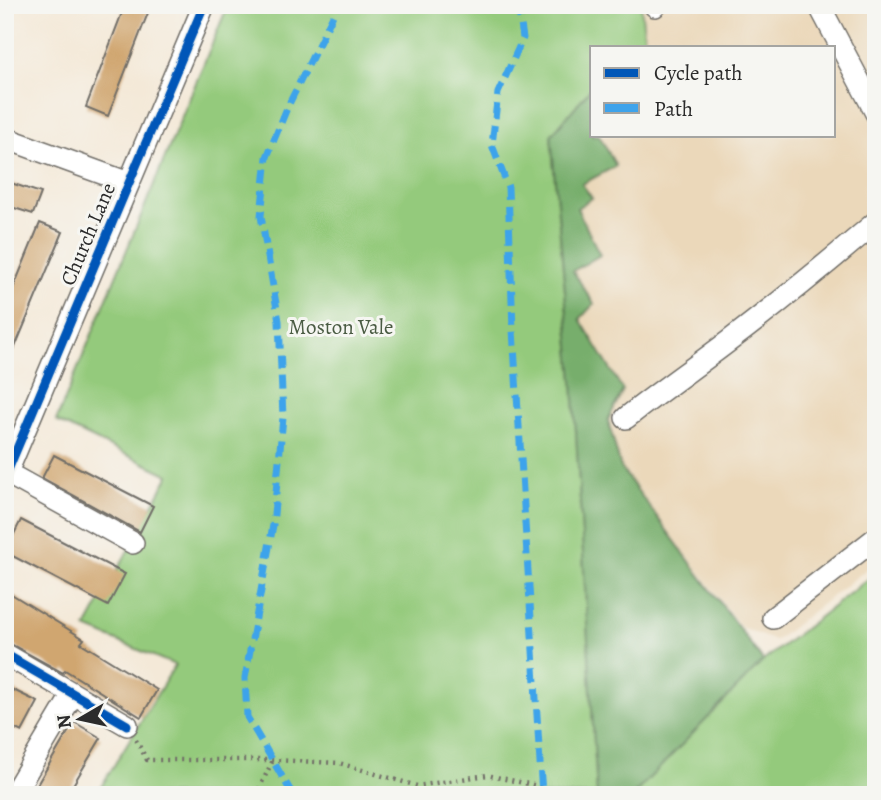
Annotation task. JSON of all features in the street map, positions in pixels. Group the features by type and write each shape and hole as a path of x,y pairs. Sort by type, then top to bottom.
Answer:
{"street":[{"name":"Church Lane","path":"6,474 204,5"},
{"path":"819,5 876,113"},
{"path":"5,138 129,183"},
{"path":"626,418 798,288 876,222"},
{"path":"6,474 133,543"},
{"path":"773,618 876,538"},
{"path":"5,654 127,725"},
{"path":"13,795 73,694"}],"path":[{"path":"127,725 147,760 339,763 417,786 487,775 542,787"},
{"path":"256,795 273,760"}],"shaded area":[{"path":"641,5 876,5 876,562 775,641 741,627 621,468 608,420 623,390 580,319 573,271 600,255 577,207 581,184 615,166 600,136 836,136 836,46 644,46"}],"green space":[{"name":"Moston Vale","path":"228,5 641,5 645,44 590,46 590,89 551,136 573,380 597,795 96,795 175,665 86,628 169,475 56,421"},
{"path":"590,89 590,136 600,136 616,166 582,184 592,198 577,208 600,255 573,271 594,304 580,319 623,390 608,420 621,468 763,661 633,795 597,795 573,380 551,135"},
{"path":"876,573 876,795 633,795 763,661"}],"building":[{"path":"125,5 151,5 108,116 86,107"},
{"path":"5,181 41,193 33,214 5,205"},
{"path":"40,223 63,232 5,371 5,308"},
{"path":"54,455 153,506 140,532 42,478"},
{"path":"21,520 125,574 108,606 5,552"},
{"path":"5,590 84,639 81,643 157,690 141,717 65,670 63,673 5,641"},
{"path":"5,686 38,702 22,732 5,724"},
{"path":"74,722 101,738 67,795 31,795"}],"marked path":[{"path":"293,795 247,717 245,678 273,525 283,417 279,321 261,216 267,157 287,108 338,5"},
{"path":"518,5 523,38 498,93 492,145 508,187 513,330 542,795"}],"cycle path":[{"path":"5,477 204,5"},
{"path":"5,654 127,725"}]}
